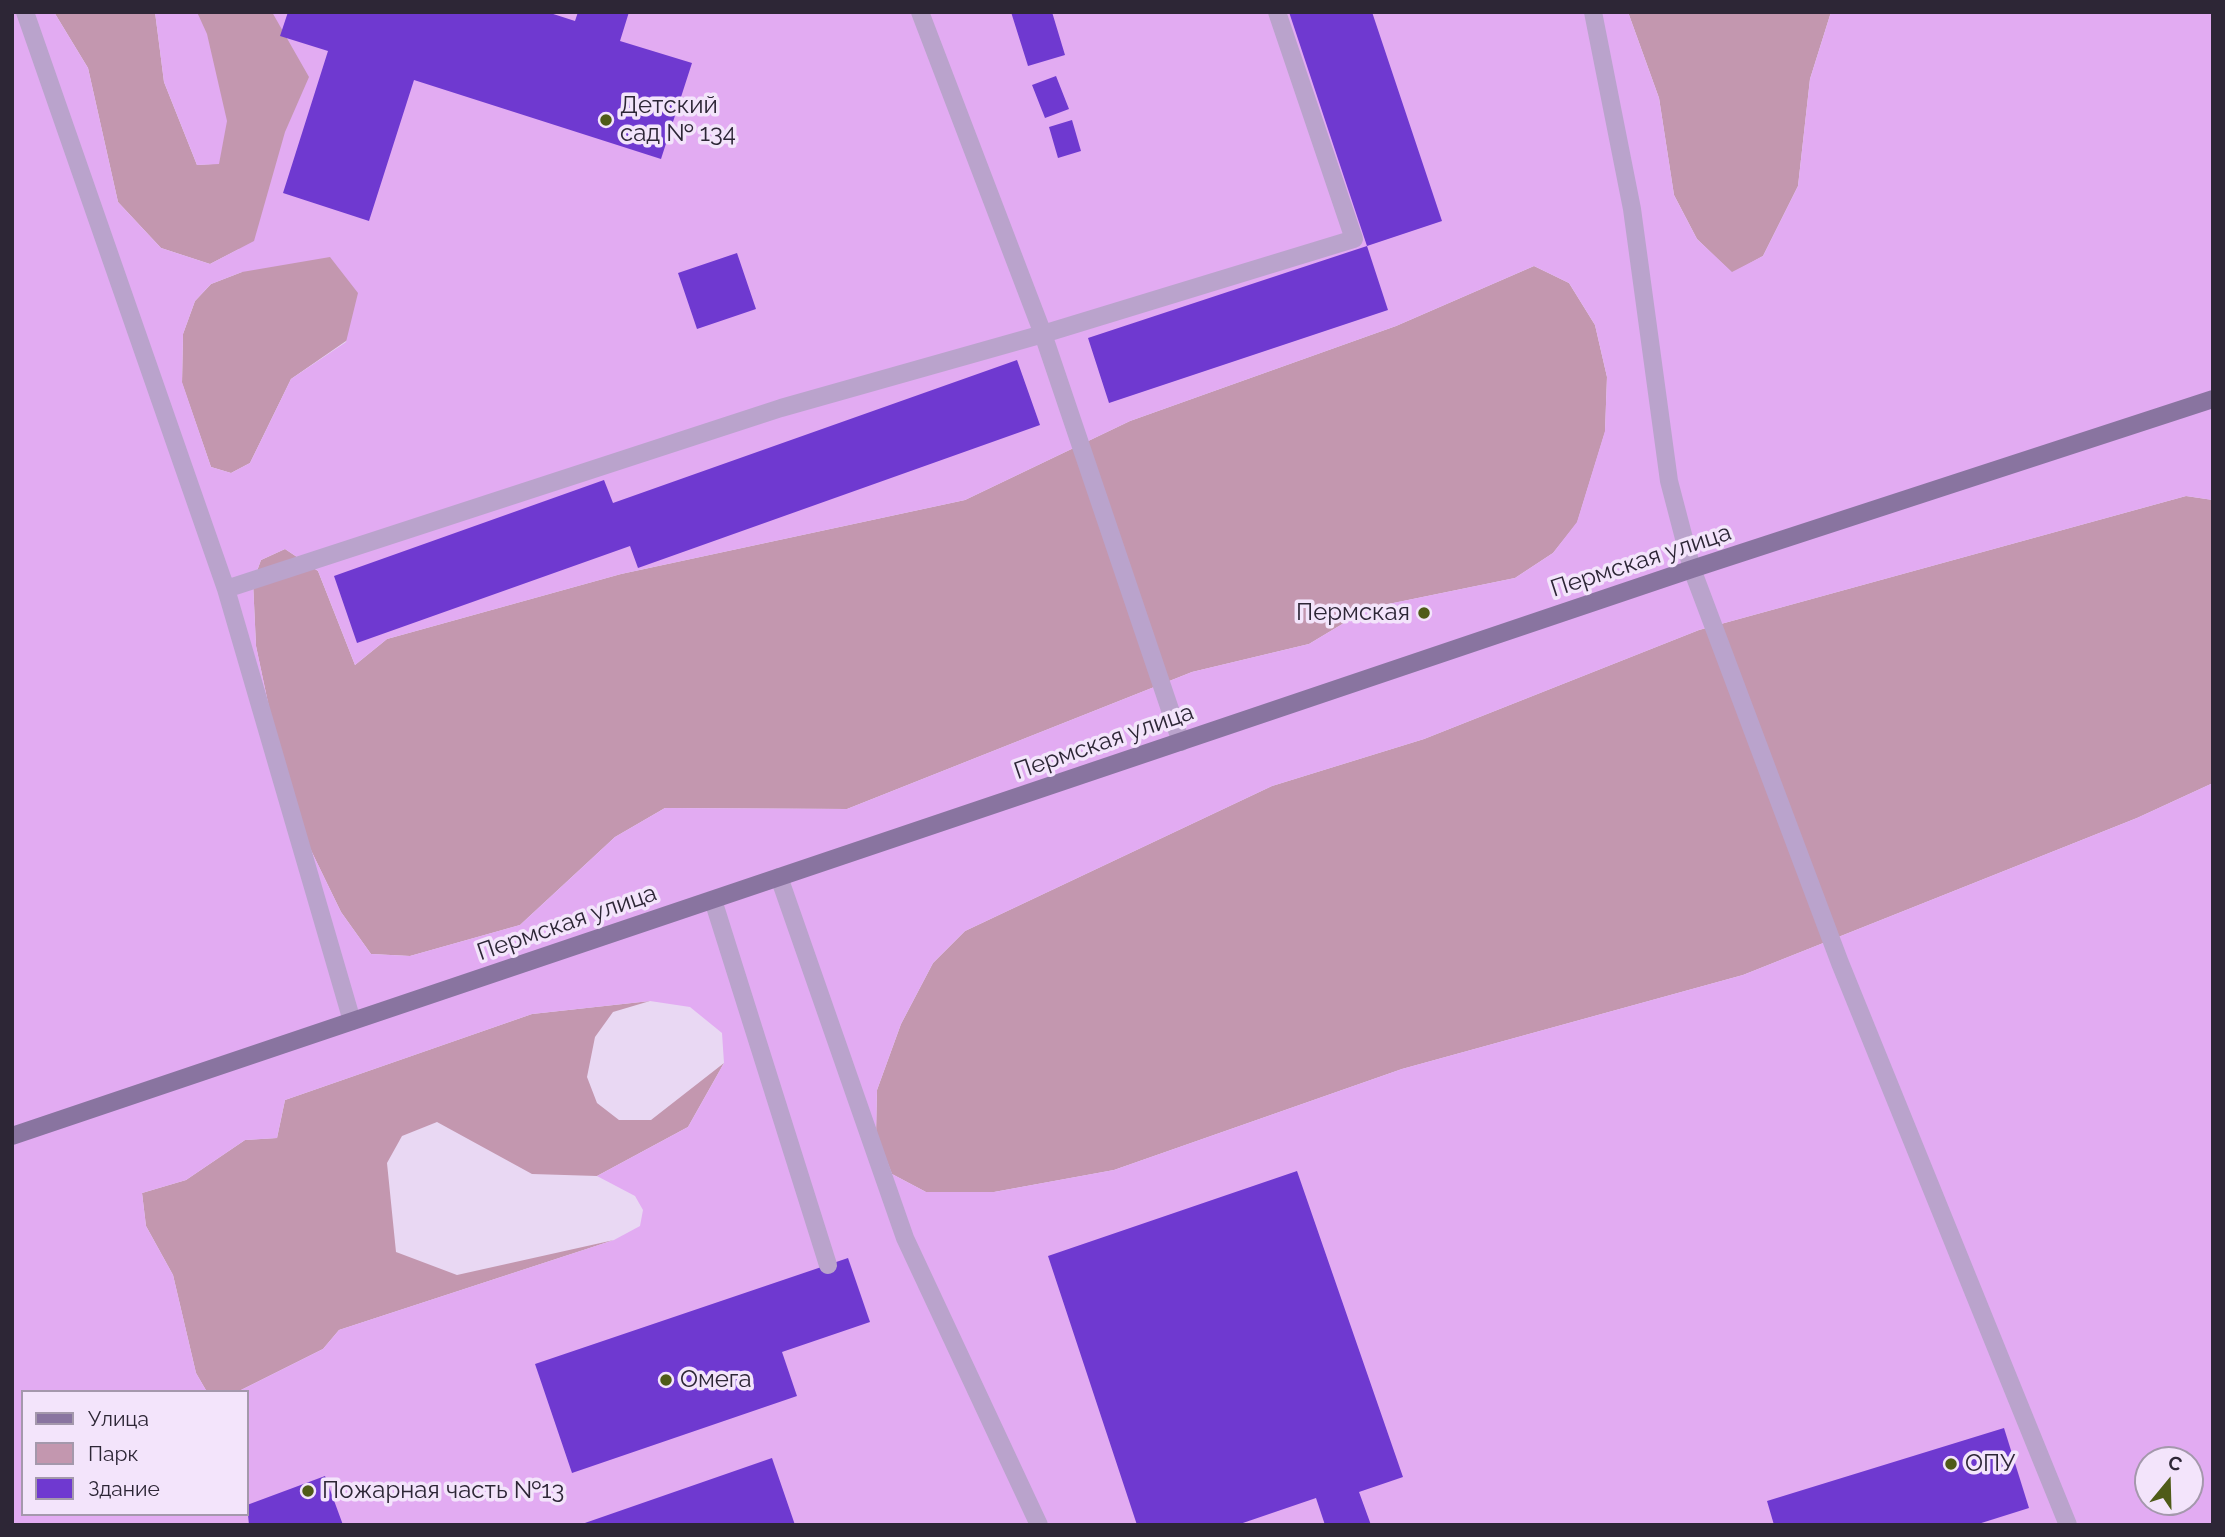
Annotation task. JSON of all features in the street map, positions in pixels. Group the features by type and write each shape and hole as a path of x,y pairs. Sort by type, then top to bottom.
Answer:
{"street":[{"name":"Пермская улица","path":"12,1136 1692,569 2213,399"}],"lane":[{"path":"25,12 226,589 352,1021"},
{"path":"920,12 1043,334 1181,742"},
{"path":"226,589 780,408 1043,334 1354,239 1277,12"},
{"path":"1592,12 1632,209 1669,481 1692,569 1840,963 2068,1525"},
{"path":"779,877 905,1238 1040,1525"},
{"path":"713,900 828,1265"}],"green space":[{"path":"54,12 155,12 164,82 197,165 213,164 165,12 938,12 346,341 291,379 250,463 231,473 211,467 182,383 183,334 195,301 211,284 242,272 239,249 210,264 161,248 118,202 88,68"},
{"path":"1628,12 1831,12 1810,79 1798,186 1763,256 1732,273 1697,239 1674,195 1659,98"},
{"path":"1534,266 1569,283 1595,325 1607,377 1605,432 1577,523 1553,553 1515,578 1369,608 1309,644 1192,672 847,809 665,808 615,837 520,925 410,956 371,954 341,912 290,807 256,646 253,582 261,560 285,549 318,571 355,665 387,639 621,574 965,500 1130,421 1396,326"},
{"path":"2186,496 2213,500 2213,783 2137,818 1743,975 1402,1069 1114,1170 994,1192 926,1192 892,1174 876,1134 877,1090 901,1024 933,963 965,931 1272,786 1424,739 1699,630"},
{"path":"650,1001 613,1012 595,1037 587,1077 597,1103 619,1120 651,1120 724,1063 688,1127 597,1176 532,1174 437,1122 402,1136 387,1163 396,1252 457,1275 614,1240 339,1330 323,1349 241,1390 206,1390 196,1373 173,1275 146,1226 142,1193 186,1180 245,1140 277,1138 285,1100 532,1014"}],"sand":[{"path":"12,12 54,12 88,68 118,202 161,248 210,264 254,241 285,132 309,77 272,12 1628,12 1659,98 1674,195 1697,239 1732,272 1763,256 1798,186 1810,79 1831,12 2213,12 2213,500 2186,496 1699,630 1424,739 1272,786 965,931 933,963 901,1024 877,1090 876,1134 892,1174 926,1192 994,1192 1114,1170 1402,1069 1743,975 2137,818 2213,783 2213,1525 12,1525","holes":["330,257 358,293 346,342 291,379 250,463 231,473 211,467 182,382 183,334 195,301 211,284 242,272","1534,266 1569,283 1595,325 1607,377 1605,431 1577,522 1553,553 1515,578 1369,608 1309,644 1192,672 847,809 665,808 615,837 520,925 410,956 371,954 341,912 290,807 256,646 253,582 261,560 285,549 318,571 355,665 387,639 621,574 965,500 1130,421 1396,326","650,1001 690,1007 722,1033 724,1063 688,1127 597,1176 635,1196 643,1210 640,1226 614,1240 339,1330 323,1349 241,1390 248,1390 248,1516 21,1516 21,1390 206,1390 196,1373 173,1275 146,1226 142,1193 186,1180 245,1140 277,1138 285,1100 532,1014"]},
{"path":"155,12 197,12 207,34 227,121 219,164 197,165 164,82"}],"building":[{"name":"Детский сад № 134","path":"288,12 547,12 575,21 578,12 629,12 620,41 692,63 661,159 414,80 369,221 283,193 328,51 280,36"},
{"path":"1011,12 1052,12 1065,55 1028,66"},
{"path":"1289,12 1372,12 1442,221 1367,246"},
{"path":"1056,76 1069,109 1045,118 1032,85"},
{"path":"1072,120 1081,151 1058,158 1049,127"},
{"path":"1367,246 1388,310 1109,403 1088,338"},
{"path":"737,253 756,309 697,329 678,273"},
{"path":"1017,360 1040,425 638,568 630,546 357,643 334,576 604,480 613,503"},
{"path":"1297,1171 1403,1477 1359,1492 1371,1525 1325,1525 1316,1498 1237,1525 1137,1525 1048,1256"},
{"name":"Омега","path":"848,1258 870,1322 782,1352 797,1396 572,1473 535,1364"},
{"name":"ОПУ","path":"2004,1428 2029,1508 1975,1525 1774,1525 1767,1501"},
{"path":"772,1458 795,1525 582,1525 582,1524"},
{"name":"Пожарная часть №13","path":"325,1476 343,1525 249,1525 248,1505"}],"place":[{"name":"Детский сад № 134","path":"606,120"},
{"name":"Пермская","path":"1424,613"},
{"name":"Омега","path":"666,1380"},
{"name":"ОПУ","path":"1951,1464"},
{"name":"Пожарная часть №13","path":"308,1491"}]}
